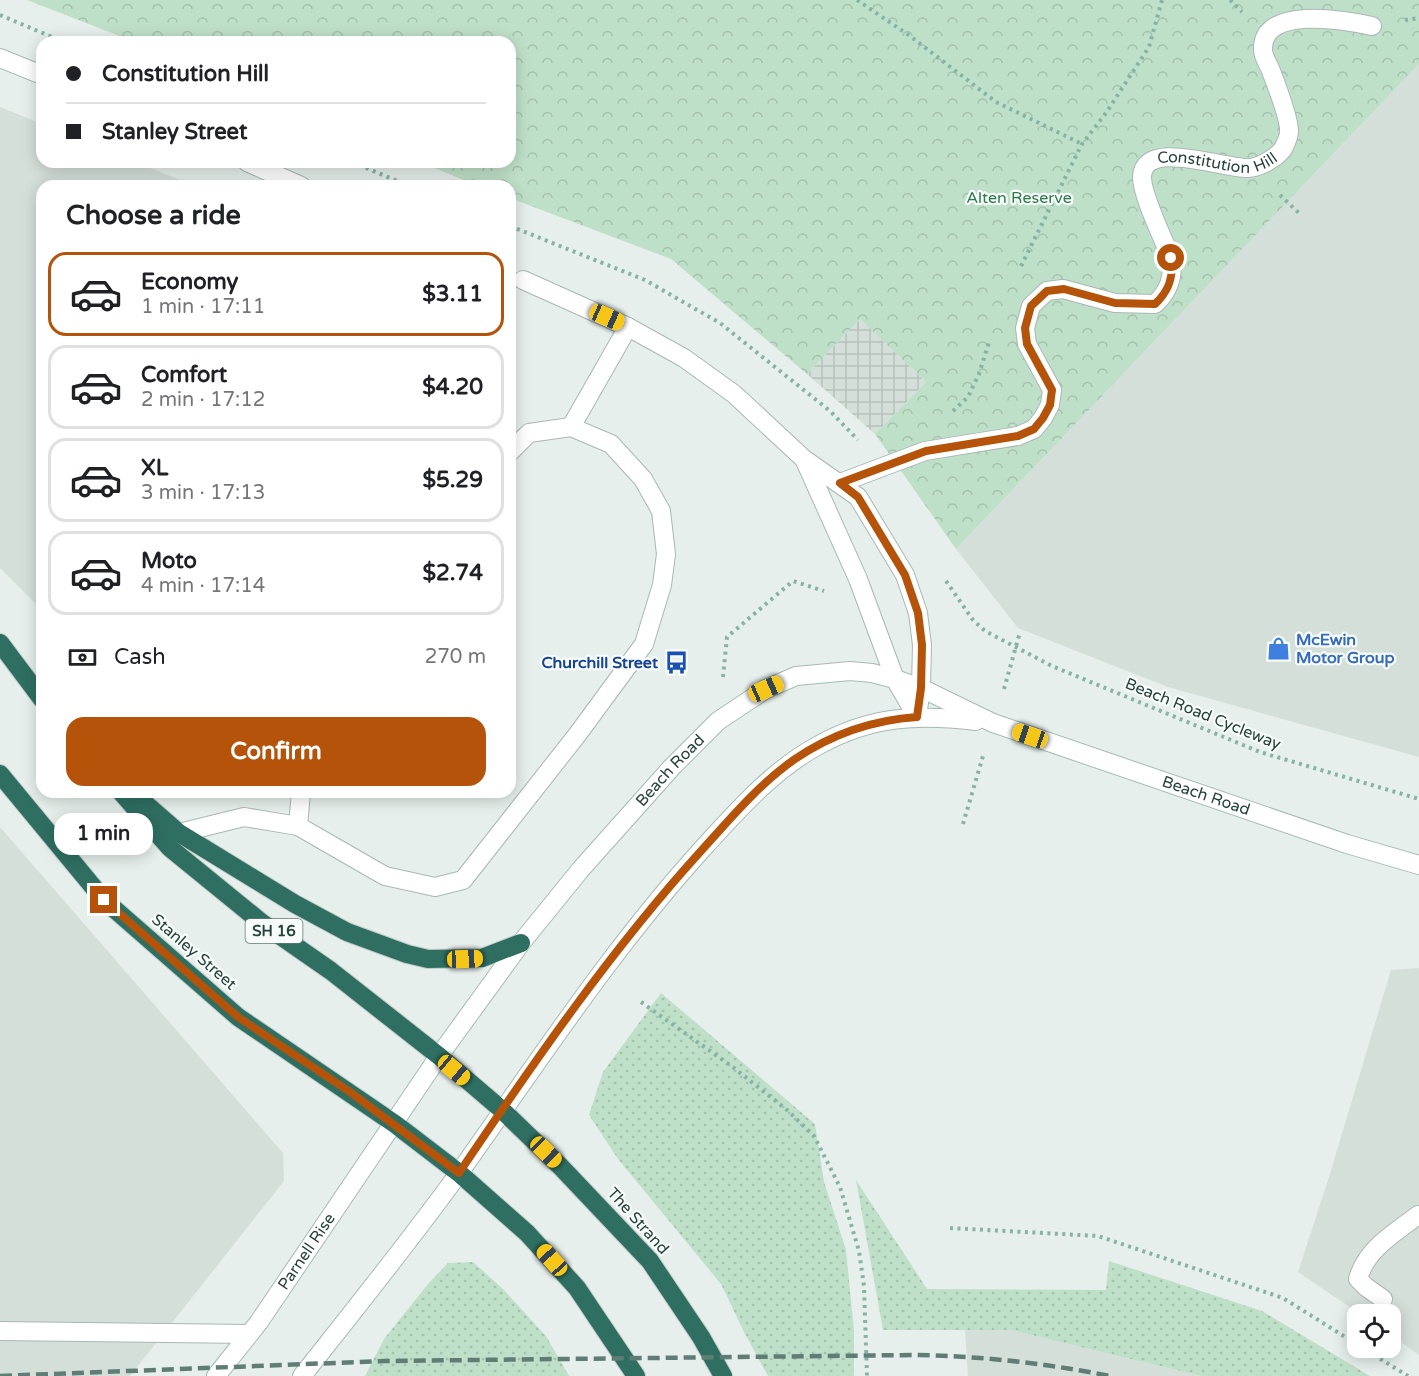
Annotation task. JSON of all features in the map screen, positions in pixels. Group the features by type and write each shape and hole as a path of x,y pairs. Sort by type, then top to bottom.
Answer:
{"highway":[{"path":"0,643 36,691"},
{"name":"Stanley Street","path":"0,774 104,900 238,1017 394,1124 459,1173"},
{"name":"SH 16","path":"126,798 171,848 262,923 332,971 439,1056 502,1110"},
{"path":"139,798 179,833 347,932 407,954 428,958 482,958 521,943"},
{"name":"The Strand","path":"502,1110 577,1183 650,1261 701,1337 723,1376"},
{"path":"459,1173 527,1233 577,1288 636,1376"}],"main road":[{"name":"Constitution Hill","path":"840,483 926,451 1018,436 1034,429 1050,405 1052,390 1027,344 1025,328 1031,306 1047,291 1064,289 1115,303 1155,304 1164,295 1171,280 1173,268 1171,258 1145,193 1142,178 1143,168 1148,162 1161,157 1179,157 1230,167 1250,168 1276,156 1284,148 1289,132 1279,92 1263,51 1266,35 1280,23 1300,18 1372,26"},
{"path":"0,58 36,73"},
{"path":"260,168 288,180"},
{"path":"523,280 628,327 684,358 734,394 804,459 858,497 905,575 920,627 921,688 917,717"},
{"path":"571,427 628,327"},
{"path":"179,833 244,817 298,826 385,876 435,886 463,880 577,735 644,644 662,585 666,554 661,511 643,478 611,444 571,427 529,433 516,446"},
{"path":"804,459 858,579 895,679 917,717"},
{"name":"Beach Road","path":"439,1056 521,943 581,869 672,767 718,721 741,704 766,689 796,676 849,671 872,673 895,679 921,688 993,723 1336,840 1419,865"},
{"name":"Beach Road","path":"459,1173 600,973 665,890 759,789 794,760 819,744 868,723 917,717 946,717 993,723"},
{"path":"298,826 300,798"},
{"name":"Parnell Rise","path":"216,1376 259,1322 439,1056"},
{"path":"302,1376 459,1173"},
{"path":"1383,1299 1358,1279 1362,1266 1374,1250 1418,1215"},
{"path":"0,1330 249,1334"}],"path":[{"path":"857,0 910,36 996,102 1082,144"},
{"path":"1018,273 1082,144 1106,114 1149,47 1162,0"},
{"path":"0,15 50,36"},
{"path":"366,168 396,180"},
{"path":"979,374 992,334"},
{"path":"727,637 793,580"},
{"name":"Beach Road Cycleway","path":"954,595 973,620 985,631 1052,666 1260,752 1419,800"},
{"path":"640,1002 734,1068 787,1110 814,1136 840,1187 859,1251 864,1286 867,1376"},
{"path":"950,1228 1098,1236 1283,1298 1347,1338"},
{"path":"1379,1358 1408,1376"}],"shaded area":[{"path":"1419,64 1419,757 1168,687 1018,628 956,549"},
{"path":"0,107 36,122 36,168 150,168 180,180 36,180 36,604 0,568"},
{"path":"860,319 926,382 875,434 807,374"},
{"path":"0,827 283,1153 284,1181 130,1376 0,1376"},
{"path":"1419,968 1419,1355 1401,1342 1401,1304 1347,1305 1298,1272 1391,970"},
{"path":"965,1329 1011,1330 1201,1376 968,1376"}],"green space":[{"name":"Alten Reserve","path":"27,0 1419,0 1419,64 956,549 875,434 926,382 860,319 807,374 671,259 516,200 516,180 464,180 434,168 516,168 516,36 120,36"},
{"path":"661,993 815,1124 824,1182 846,1250 854,1331 854,1376 768,1376 721,1284 618,1159 589,1115 603,1072"},
{"path":"856,1180 927,1289 1106,1290 1109,1261 1262,1311 1370,1376 1201,1376 1011,1330 883,1330"},
{"path":"473,1262 503,1289 546,1336 569,1376 365,1376 384,1339 428,1284 448,1263"}],"railway":[{"path":"0,1376 385,1361 914,1355 1012,1361 1110,1376"}],"place":[{"name":"McEwin Motor Group","path":"1278,649"},
{"name":"Churchill Street","path":"676,663"}],"route":[{"path":"104,900 238,1017 350,1092 459,1173 600,973 665,890 738,810 794,760 819,744 868,723 917,717 921,688 922,645 918,613 905,575 858,497 840,483 926,451 1018,436 1034,429 1050,405 1052,390 1027,344 1025,328 1031,306 1047,291 1064,289 1115,303 1155,304 1164,295 1171,280 1173,268 1171,258"}]}
